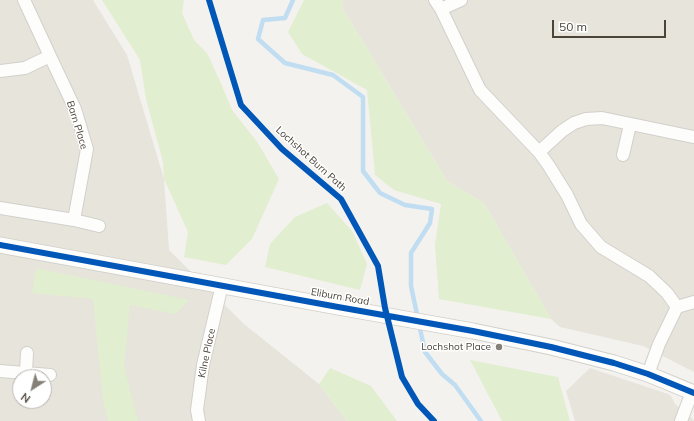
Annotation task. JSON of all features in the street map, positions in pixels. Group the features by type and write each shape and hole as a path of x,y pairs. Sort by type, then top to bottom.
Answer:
{"street":[{"name":"Barn Place","path":"24,0 75,110 87,149 74,220"},
{"path":"461,0 438,5 480,90 539,152 567,195 581,224 600,247 649,276 667,293 677,307"},
{"path":"0,71 25,68 50,56"},
{"path":"539,152 562,131 574,123 586,119 602,118 693,137"},
{"path":"623,155 630,125"},
{"path":"0,208 74,220 99,226"},
{"name":"Eliburn Road","path":"0,245 473,331 551,347 614,363 648,374 693,392"},
{"name":"Kilne Place","path":"198,421 197,410 204,365 222,285"},
{"path":"648,374 659,344 677,307 694,302"},
{"path":"26,369 27,353"},
{"path":"0,371 12,371"},
{"path":"681,421 693,392"}],"shaded area":[{"path":"0,0 93,0 127,55 164,179 169,250 244,324 319,384 347,421 0,421"},
{"path":"342,0 694,0 694,372 643,346 560,327 551,319 484,203 447,181 343,9"},
{"path":"590,368 668,394 671,396 675,404 694,421 575,421 566,391"}],"green space":[{"path":"102,0 184,0 182,13 194,40 207,53 232,110 258,143 279,179 252,239 226,265 184,257 188,232 164,179 163,162 146,99 140,60"},
{"path":"304,0 343,0 343,9 447,181 484,203 551,319 439,299 435,245 441,204 394,190 375,175 367,90 302,54 288,32"},
{"path":"327,203 352,231 367,264 360,290 265,267 270,244 295,217"},
{"path":"36,268 189,300 176,314 130,305 124,366 138,421 108,421 103,401 93,299 32,293"},
{"path":"470,360 558,377 570,421 502,421"},
{"path":"330,368 371,386 397,421 347,421 319,384"}],"waterway":[{"path":"293,0 285,18 263,20 258,39 285,63 333,75 363,97 363,171 380,193 405,205 432,209 430,223 411,253 411,286 425,352 442,374 455,385 481,421"}],"cycle path":[{"name":"Lochshot Burn Path","path":"209,0 241,105 282,149 341,199 378,266 385,308 402,377 418,404 434,421"},
{"path":"0,245 473,331 551,347 614,363 648,374 694,393"}],"place":[{"name":"Lochshot Place","path":"499,347"}]}
